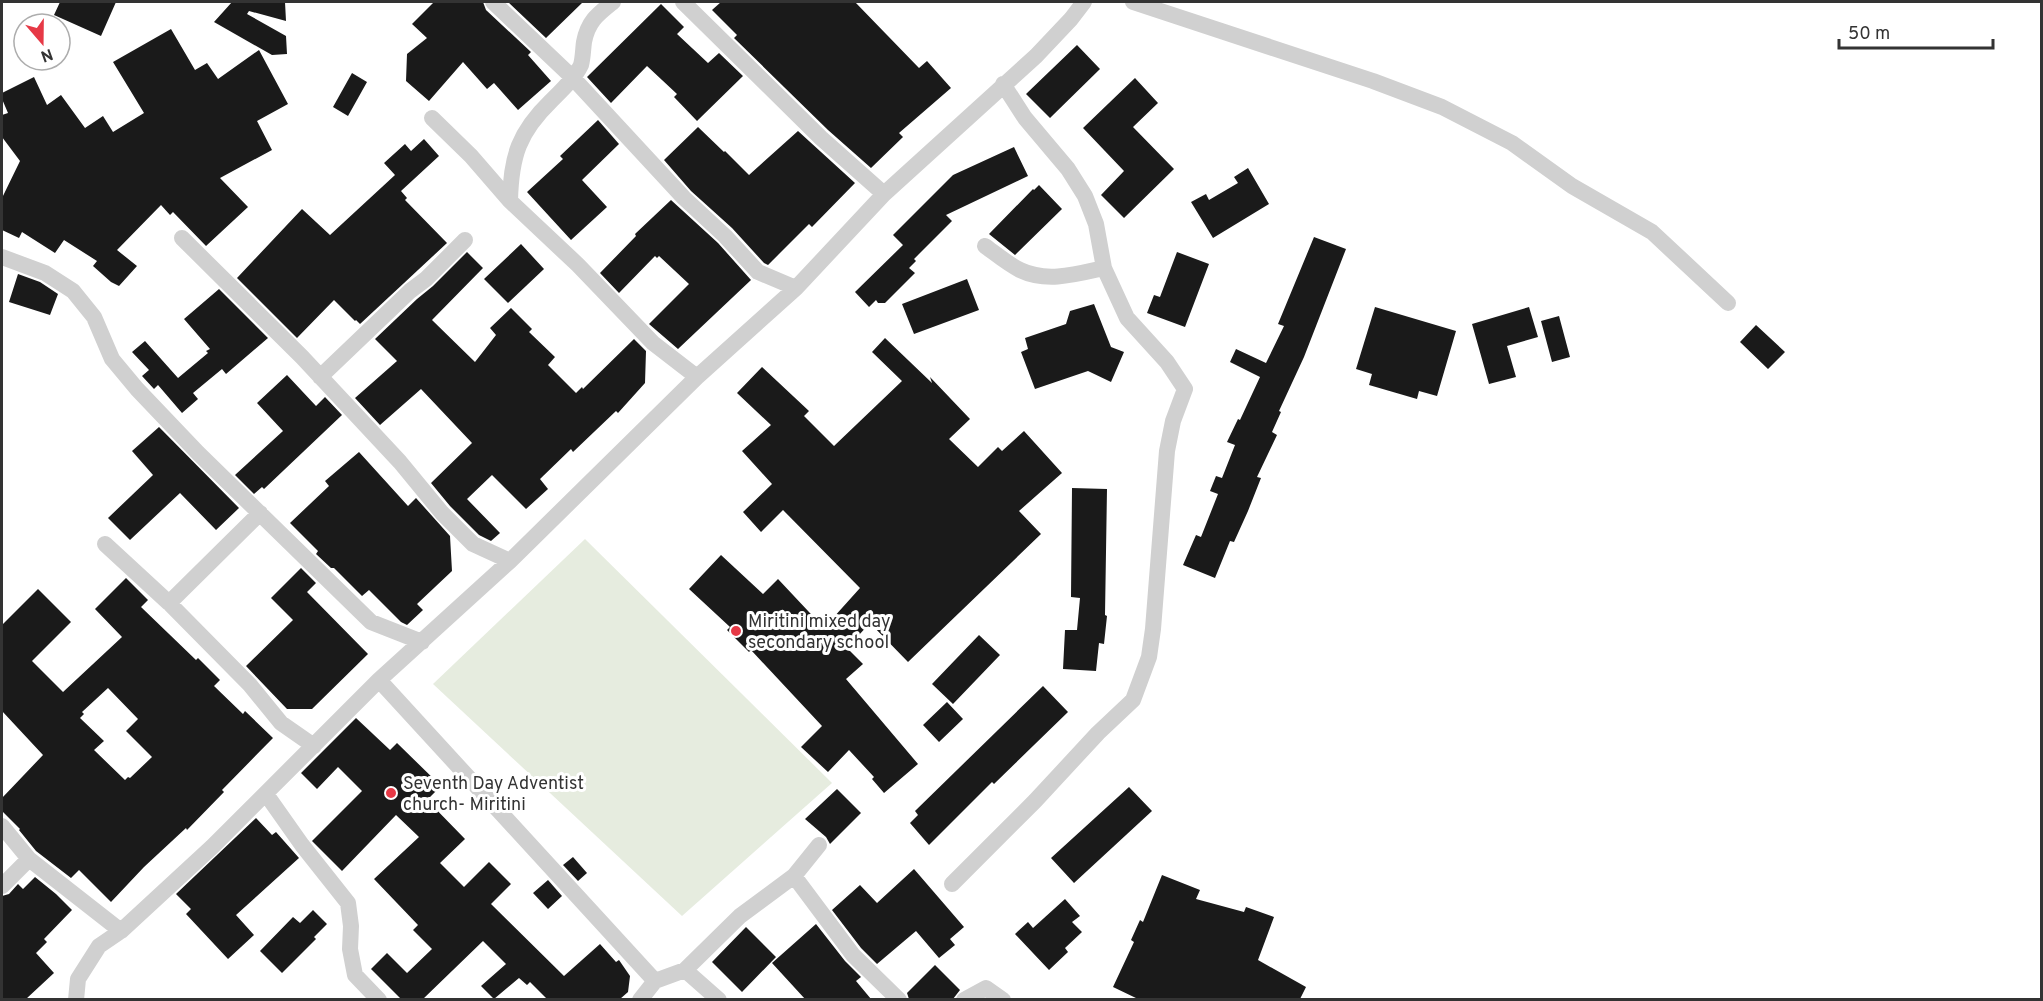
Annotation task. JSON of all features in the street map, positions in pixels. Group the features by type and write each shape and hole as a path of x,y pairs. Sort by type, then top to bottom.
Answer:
{"street":[{"path":"493,2 572,77 684,198 725,236 758,272 796,288"},
{"path":"510,201 512,167 518,143 534,118 572,77 580,65 586,34 595,16 613,2"},
{"path":"683,2 820,138 884,194"},
{"path":"76,999 78,979 99,946 121,931 212,847 379,680 510,561 697,377 796,288 884,194 1036,56 1084,2"},
{"path":"1133,2 1443,106 1512,143 1572,186 1652,232 1728,303"},
{"path":"952,884 1133,700 1149,657 1167,451 1173,421 1185,389 1167,362 1128,318 1104,268 1096,224 1085,196 1068,169 1025,118 1003,84"},
{"path":"432,118 471,156 510,201 578,265 653,343 697,377"},
{"path":"182,238 320,377 400,462 442,513 473,544 510,561"},
{"path":"320,377 465,240"},
{"path":"985,246 1020,270 1030,274 1064,277 1104,268"},
{"path":"2,257 45,273 73,291 94,317 112,359 137,389 260,513 371,622 422,642"},
{"path":"169,603 260,513"},
{"path":"105,544 169,603 250,685 281,723 314,746"},
{"path":"379,680 655,981"},
{"path":"266,794 302,845 348,903 351,926 350,949 355,975 379,999"},
{"path":"2,826 29,859 121,931"},
{"path":"640,999 655,981 685,970 740,916 794,876 819,845"},
{"path":"2,886 29,859"},
{"path":"794,876 853,955 899,999"},
{"path":"685,970 719,999"},
{"path":"964,999 986,988 1003,999"}],"shaded area":[{"path":"585,539 832,783 682,916 433,684"}],"building":[{"path":"60,2 116,2 101,36 72,23 72,12 55,12"},
{"path":"232,2 285,2 286,21 249,11 247,14 286,36 287,54 272,55 214,22"},
{"path":"434,2 483,2 486,10 531,52 528,55 551,81 518,110 494,83 487,89 463,62 429,101 406,81 407,54 427,38 412,24"},
{"path":"508,2 583,2 546,38"},
{"path":"721,2 855,2 919,68 927,61 951,88 899,133 903,137 871,168 828,130 734,38 737,35 712,10"},
{"path":"661,4 684,27 677,34 708,63 719,53 743,76 697,121 674,97 677,94 647,66 611,103 587,77"},
{"path":"171,29 195,70 207,63 218,79 259,50 288,104 257,121 272,150 220,178 248,207 206,246 173,212 170,215 161,205 117,250 137,266 119,286 93,266 97,261 64,240 55,253 22,232 19,238 2,230 2,198 20,161 2,137 2,115 8,113 2,93 34,77 47,105 61,95 85,128 103,116 113,132 144,113 113,62"},
{"path":"1077,45 1100,69 1050,118 1026,94"},
{"path":"352,73 367,82 348,116 333,107"},
{"path":"1135,78 1158,103 1133,127 1174,169 1124,218 1101,195 1124,171 1083,128"},
{"path":"598,120 619,144 582,180 607,207 571,240 527,192 563,159 560,156"},
{"path":"698,127 749,175 798,131 855,183 812,227 809,224 768,265 691,191 664,160"},
{"path":"424,139 439,156 401,191 407,198 405,200 447,243 360,324 334,300 297,338 237,278 302,209 330,235 395,175 384,163 405,144 411,151"},
{"path":"1014,147 1028,176 946,215 952,221 914,259 916,261 909,268 915,273 885,303 878,303 876,300 869,307 855,292 903,245 893,235 953,175"},
{"path":"1248,168 1269,204 1213,238 1191,202 1206,194 1209,200 1238,183 1234,177"},
{"path":"1039,185 1062,209 1015,255 989,234"},
{"path":"671,200 718,243 751,280 678,349 649,324 689,284 659,256 657,258 655,256 619,293 600,273 636,236 635,234"},
{"path":"1314,237 1346,249 1304,357 1279,411 1281,412 1272,432 1277,435 1257,477 1261,478 1248,511 1234,542 1230,541 1215,578 1183,565 1196,535 1201,537 1218,494 1210,491 1216,476 1222,478 1235,445 1227,442 1260,377 1230,362 1236,349 1266,363 1284,326 1278,324"},
{"path":"521,244 544,269 508,303 484,279"},
{"path":"467,252 483,268 432,320 475,362 496,335 490,328 511,308 532,329 529,332 555,357 548,365 576,393 582,387 583,389 634,339 646,351 645,383 618,413 616,411 573,452 571,449 540,479 548,489 526,509 492,475 467,499 500,533 491,541 479,535 431,483 472,443 421,389 380,425 355,398 397,361 375,339"},
{"path":"1177,252 1209,264 1185,327 1147,313 1154,295 1160,297"},
{"path":"18,274 40,282 58,294 50,315 9,302"},
{"path":"967,279 979,310 914,334 902,304"},
{"path":"219,289 268,338 226,374 222,369 193,393 198,399 182,413 158,385 154,389 142,376 149,370 132,352 145,341 178,378 210,349 184,319"},
{"path":"1094,304 1111,347 1124,352 1111,382 1088,371 1035,389 1021,352 1028,349 1025,338 1066,324 1070,311"},
{"path":"1375,307 1456,331 1437,396 1419,391 1417,399 1369,385 1372,374 1356,369"},
{"path":"1529,307 1538,337 1507,346 1516,377 1489,384 1472,324"},
{"path":"1559,316 1570,357 1552,362 1541,321"},
{"path":"1756,325 1785,352 1768,369 1740,342"},
{"path":"885,338 932,383 930,377 970,419 949,439 978,467 998,447 1002,451 1024,431 1062,473 1019,511 1041,534 908,662 870,623 847,648 863,664 846,679 918,764 884,793 872,779 874,777 849,750 828,772 801,747 822,726 751,650 749,652 727,630 730,627 689,589 721,555 763,594 778,579 824,628 860,588 783,510 761,532 743,512 772,484 742,451 771,425 737,393 762,367 809,411 804,416 834,446 902,381 872,352"},
{"path":"287,375 316,406 325,397 342,415 264,489 262,487 254,494 235,475 283,431 257,403"},
{"path":"159,427 239,508 216,530 180,493 130,540 108,518 153,475 132,451"},
{"path":"359,452 408,506 416,498 450,536 452,571 417,604 423,610 407,625 401,622 369,590 362,596 316,554 318,551 290,523 329,486 325,481"},
{"path":"1072,488 1107,489 1105,615 1107,616 1104,644 1099,643 1096,671 1063,669 1065,630 1077,630 1080,598 1071,597"},
{"path":"301,568 316,583 307,592 368,654 312,709 287,709 246,666 293,620 271,598"},
{"path":"126,578 148,600 141,607 220,680 214,686 243,714 245,711 273,738 187,830 186,828 144,867 111,902 79,870 71,878 36,851 20,829 2,811 2,798 43,755 2,711 2,625 38,589 71,622 32,661 63,692 122,637 95,609","holes":["108,688 138,719 126,731 152,757 125,780 94,750 104,741 80,718 84,714 82,712"]},
{"path":"979,635 1000,655 953,704 932,684"},
{"path":"1043,686 1068,712 994,784 992,782 929,845 910,823 918,815 915,811"},
{"path":"947,702 963,719 939,742 923,725"},
{"path":"356,718 390,750 397,743 441,786 427,800 465,839 440,863 464,887 489,862 511,884 491,904 564,976 600,944 616,962 619,960 630,976 628,992 620,999 547,999 530,982 527,985 519,978 494,999 481,986 506,964 483,941 423,999 401,999 371,969 387,953 407,973 432,949 413,930 418,925 374,879 419,837 396,815 342,871 312,841 362,791 338,767 317,789 301,773"},
{"path":"1129,787 1152,811 1074,883 1051,858"},
{"path":"837,789 861,813 830,844 826,837 805,819"},
{"path":"256,818 272,835 276,832 299,858 236,915 254,935 228,959 186,914 191,909 176,894"},
{"path":"573,857 587,873 578,881 563,865"},
{"path":"914,869 964,927 950,939 955,945 939,958 916,931 877,964 861,948 832,910 860,885 877,903"},
{"path":"1162,875 1200,890 1196,899 1244,912 1246,907 1274,917 1258,960 1306,987 1300,999 1138,999 1113,987 1134,942 1131,940 1140,920 1143,922"},
{"path":"35,877 72,910 44,939 47,942 36,953 54,973 26,999 2,999 2,896 9,894 18,884 23,889"},
{"path":"548,880 562,896 548,909 533,893"},
{"path":"1065,899 1080,916 1072,922 1082,932 1065,948 1068,952 1049,970 1015,934 1028,922 1033,928"},
{"path":"313,910 327,924 314,937 316,939 282,973 260,951 293,917 300,923"},
{"path":"816,924 845,961 861,977 856,981 871,999 805,999 772,963"},
{"path":"746,927 776,957 742,992 712,962"},
{"path":"935,965 960,990 953,999 909,999 907,993"}],"place":[{"name":"Miritini mixed day secondary school","path":"736,631"},
{"name":"Seventh Day Adventist church- Miritini","path":"391,793"}]}
